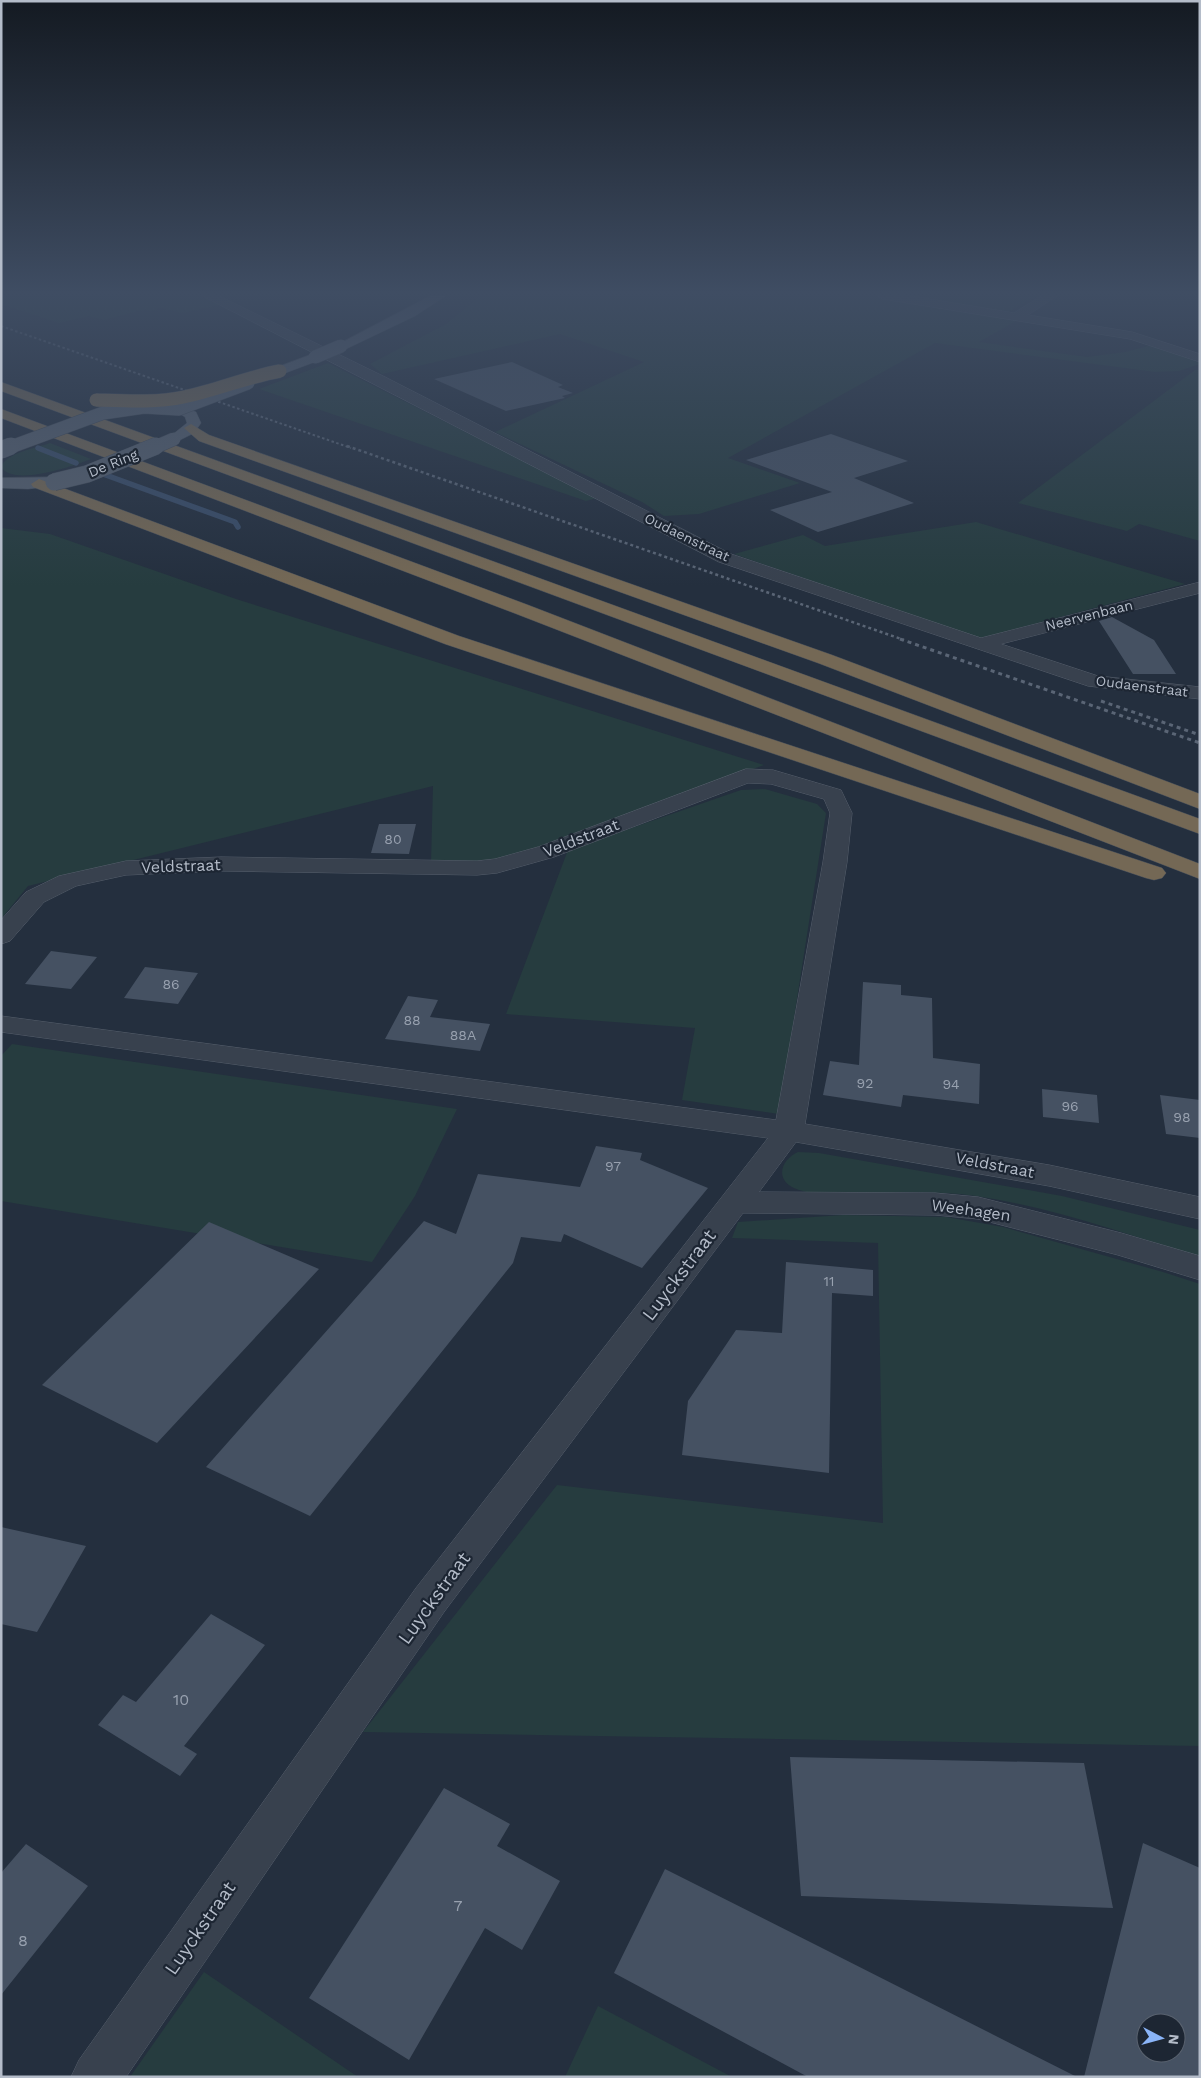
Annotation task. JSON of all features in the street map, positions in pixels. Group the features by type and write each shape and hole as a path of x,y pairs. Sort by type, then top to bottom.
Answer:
{"highway":[{"path":"17,392 1200,826"},
{"path":"96,400 148,401 183,397 203,392"},
{"path":"81,395 111,404 156,407"},
{"path":"1,413 521,609 728,691 1200,872"},
{"path":"191,428 204,438 825,659 1200,802"},
{"path":"46,483 452,640 1180,882 1200,884"}],"main road":[{"path":"1,450 103,413 125,408 156,407 179,409 224,392"},
{"path":"179,409 194,418 191,428"},
{"name":"De Ring","path":"1,483 46,483 87,474 174,439 191,428"}],"street":[{"name":"Oudaenstraat","path":"403,392 725,558 1095,682 1200,693"},
{"name":"Neervenbaan","path":"979,644 1200,587"},
{"name":"Veldstraat","path":"1,936 35,897 68,881 95,873 162,865 469,868 497,866 546,852 746,776 774,777 833,796 841,813 835,862 789,1131"},
{"name":"Veldstraat","path":"1,1024 789,1131 956,1157 1128,1191 1200,1208"},
{"name":"Luyckstraat","path":"96,2077 430,1600 789,1131"},
{"name":"Weehagen","path":"736,1202 935,1204 978,1208 1121,1244 1200,1268"}],"green space":[{"path":"268,392 386,392 597,498 586,501"},
{"path":"580,392 847,392 728,458 800,483 699,514 664,516 642,502 495,432"},
{"path":"1166,392 1200,392 1200,541 1139,524 1127,531 1018,503"},
{"path":"50,443 91,459 58,470 30,475 8,473 1,467 4,462 15,455"},
{"path":"976,522 1185,584 981,638 734,554 803,535 825,546"},
{"path":"1,528 50,534 236,599 764,765 517,857 467,863 431,862 433,786 28,886 1,919"},
{"path":"765,789 817,804 826,813 779,1114 682,1100 695,1028 506,1014 568,850 741,790"},
{"path":"12,1044 457,1109 415,1196 372,1262 1,1201 1,1056"},
{"path":"798,1152 819,1153 1062,1196 1200,1230 1200,1257 1061,1214 976,1196 927,1192 835,1195 806,1192 788,1184 782,1174 784,1164 792,1155"},
{"path":"843,1215 946,1217 1003,1227 1200,1284 1200,1746 363,1732 557,1485 883,1523 878,1243 732,1238 738,1222"},
{"path":"204,1972 358,2077 130,2077"},
{"path":"598,2006 732,2077 565,2077"}],"building":[{"path":"463,392 573,393 562,396 565,398 506,411"},
{"path":"831,434 908,461 854,478 914,503 818,532 770,510 832,492 746,460"},
{"path":"1112,617 1154,640 1176,674 1133,674 1099,621"},
{"path":"379,824 416,824 409,854 371,853"},
{"path":"51,951 97,957 71,989 25,984"},
{"path":"145,967 198,973 178,1004 124,998"},
{"path":"863,982 901,985 901,995 932,998 933,1058 980,1064 979,1104 903,1095 901,1107 823,1095 830,1061 859,1065"},
{"path":"408,996 438,1000 430,1017 490,1024 480,1051 385,1039"},
{"path":"1042,1089 1097,1095 1099,1123 1043,1117"},
{"path":"1160,1095 1200,1100 1200,1138 1166,1134"},
{"path":"596,1146 642,1153 640,1160 708,1188 642,1268 564,1234 561,1242 521,1237 513,1263 310,1516 206,1467 424,1221 456,1234 478,1174 580,1187"},
{"path":"209,1222 319,1269 157,1443 42,1385"},
{"path":"786,1262 873,1270 873,1296 832,1293 829,1473 682,1455 688,1401 736,1330 782,1333"},
{"path":"1,1527 86,1546 37,1632 1,1624"},
{"path":"211,1614 265,1645 184,1746 197,1754 180,1776 98,1725 123,1695 136,1702"},
{"path":"790,1757 1084,1763 1113,1908 801,1896"},
{"path":"444,1788 510,1824 497,1846 560,1881 522,1950 485,1928 409,2060 309,1998"},
{"path":"1143,1843 1200,1868 1200,2077 1084,2077"},
{"path":"26,1844 88,1886 1,1995 1,1873"},
{"path":"665,1869 1077,2077 808,2077 614,1973"}],"waterway":[{"path":"38,448 76,463"},
{"path":"103,474 235,522 238,527"}],"railway":[{"path":"190,392 351,448"},
{"path":"347,446 904,640"},
{"path":"900,639 1200,743"},
{"path":"1101,701 1200,735"}]}
